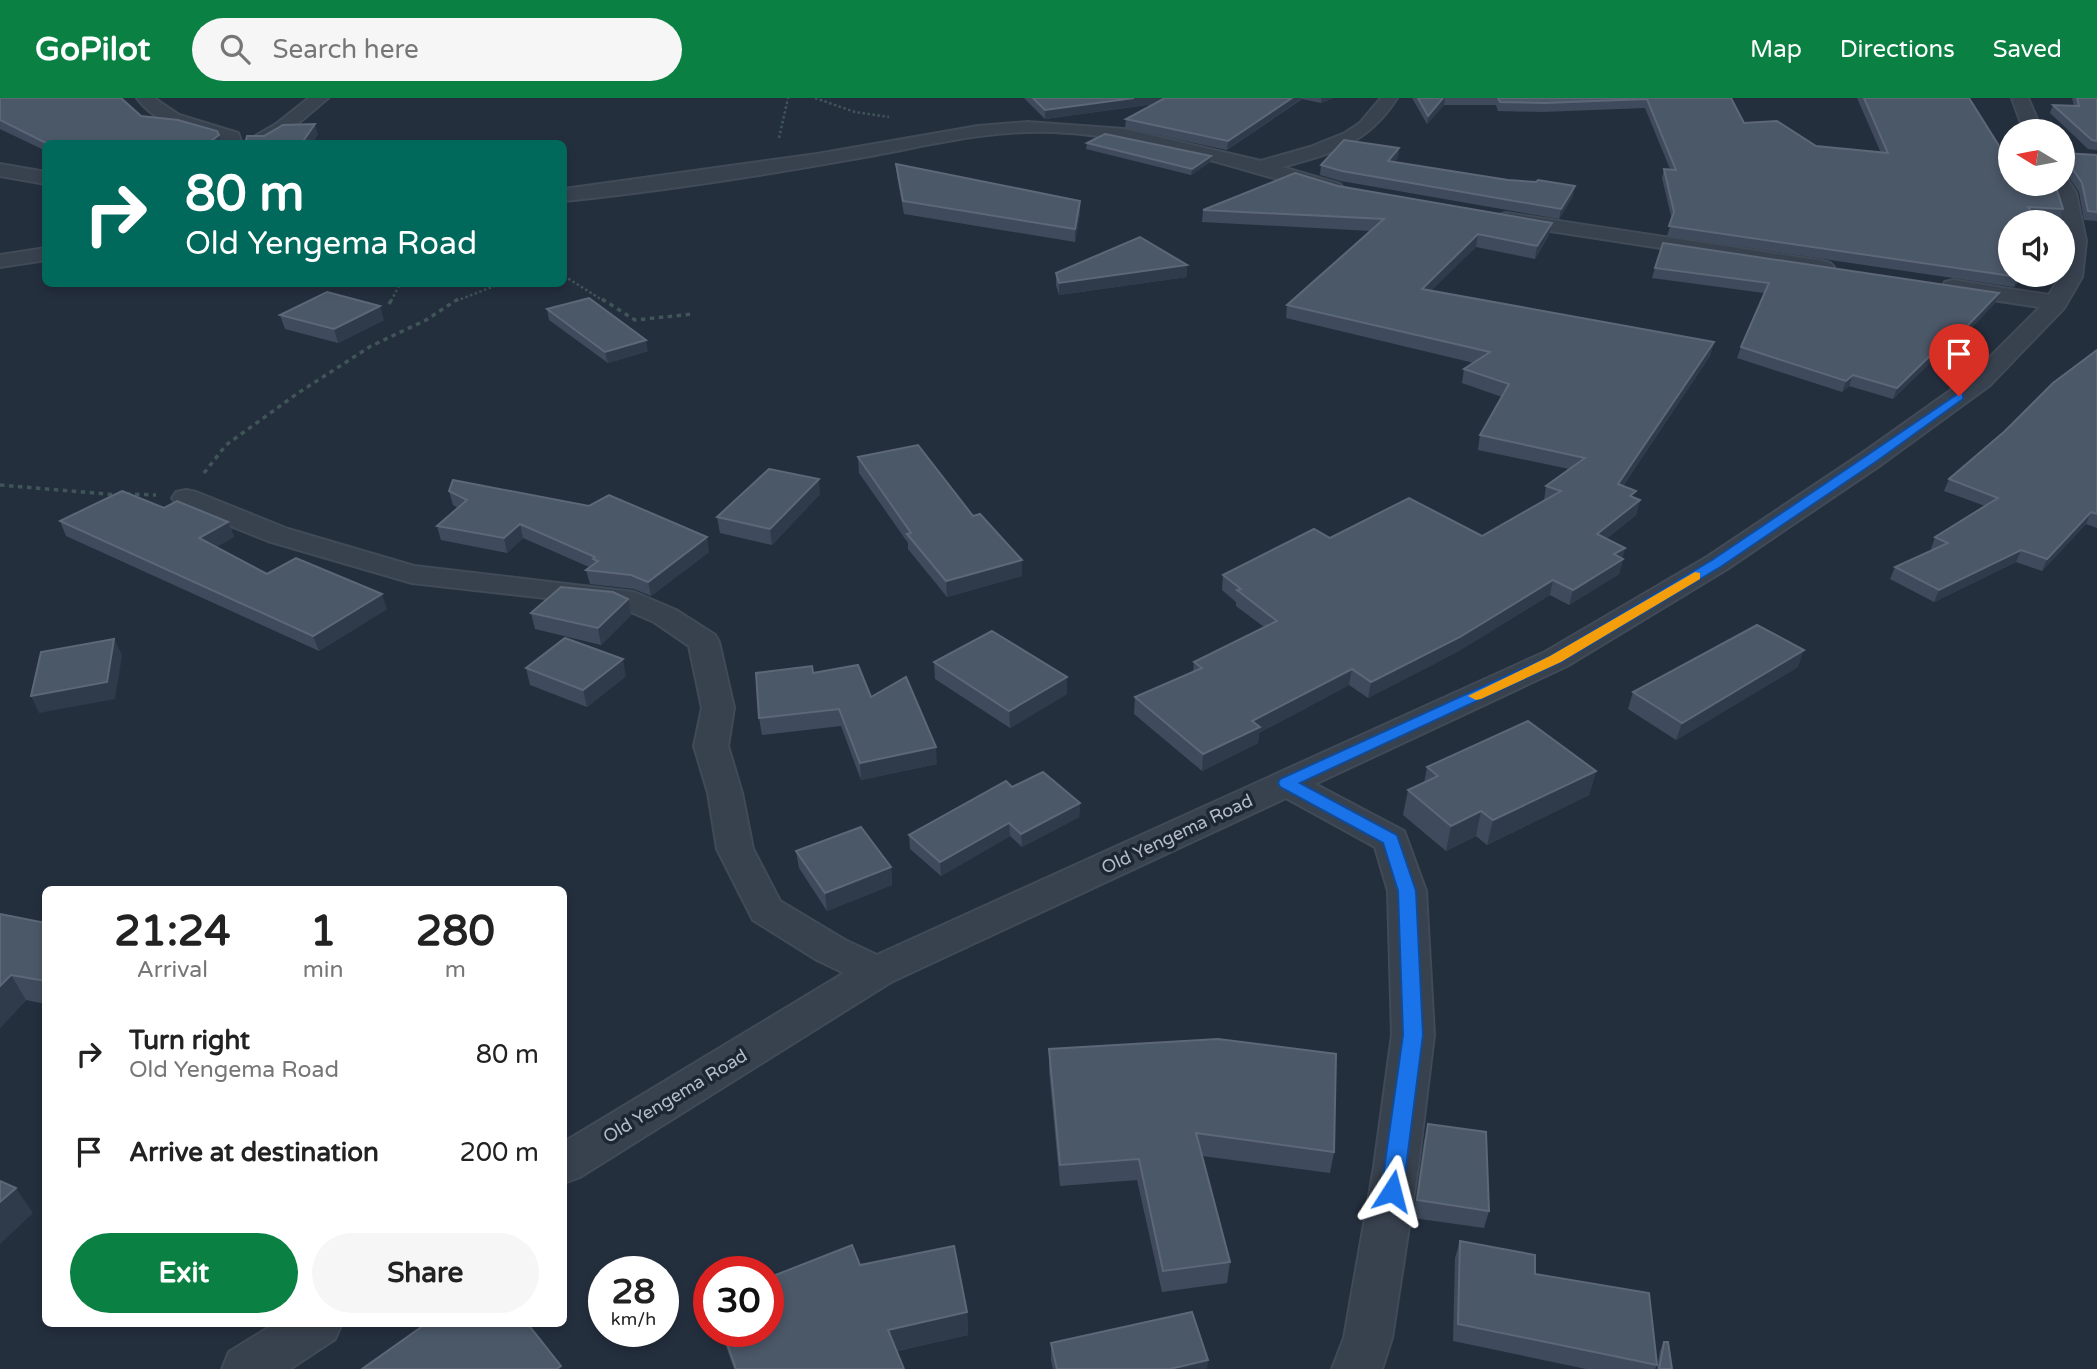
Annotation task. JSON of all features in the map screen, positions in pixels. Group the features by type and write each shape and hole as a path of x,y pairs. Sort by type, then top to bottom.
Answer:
{"street":[{"path":"145,98 153,108 168,116 232,137 232,140"},
{"path":"259,140 282,128 320,98"},
{"path":"1261,166 1321,151 1354,135 1376,117 1389,98"},
{"path":"2021,98 2029,119"},
{"path":"567,195 772,166 965,134 1050,127 1100,131 1261,166 1349,191"},
{"path":"0,170 42,177"},
{"path":"2064,290 2076,241 2067,196"},
{"path":"1491,216 1843,270"},
{"path":"0,261 42,255"},
{"path":"1936,285 2064,290 2097,283"},
{"name":"Old Yengema Road","path":"567,1162 877,972 1556,659 1717,563 1980,381 2064,290"},
{"path":"186,498 278,535 412,574 623,598 665,616 704,642 719,708 711,746 725,793 735,849 766,910 831,950 877,972"},
{"path":"1286,783 1391,840 1407,891 1413,1035 1396,1167 1368,1338 1357,1369"},
{"path":"247,1369 312,1327"}],"path":[{"path":"772,166 788,98"},
{"path":"815,98 855,112 894,117"},
{"path":"567,278 635,320 693,314"},
{"path":"389,304 398,287"},
{"path":"0,485 186,498 226,445 287,400 371,346 426,320 459,299 492,287"}],"building":[{"path":"0,98 121,98 141,116 178,120 217,131 219,135 212,140 42,141 0,120"},
{"path":"1033,98 1134,98 1045,110"},
{"path":"1165,98 1292,98 1228,141 1126,119"},
{"path":"1418,98 1443,98 1428,116"},
{"path":"1498,98 1731,98 1744,123 1777,121 1816,146 1888,153 1864,98 1969,98 1998,144 1998,196 2059,196 2063,209 2028,207 2030,210 1998,210 1998,274 1669,226 1674,212 1664,169 1676,170 1647,99 1500,102"},
{"path":"2077,98 2097,98 2097,141 2092,140 2076,126 2076,119 2069,119 2053,105 2079,106"},
{"path":"315,124 304,140 246,140 247,136 264,136 283,125"},
{"path":"1105,134 1211,156 1192,169 1087,143"},
{"path":"1344,140 1399,148 1388,161 1508,180 1538,180 1575,186 1561,209 1342,171 1321,165"},
{"path":"2076,154 2097,155 2097,212 2088,211 2082,183 2076,174"},
{"path":"896,164 1080,201 1075,229 903,201"},
{"path":"1295,173 1338,186 1552,223 1537,246 1478,234 1422,289 1714,342 1618,484 1636,491 1630,496 1640,500 1597,534 1625,548 1614,554 1623,559 1573,590 1553,580 1460,637 1371,682 1352,669 1252,721 1260,727 1203,754 1135,697 1202,668 1194,662 1277,621 1237,590 1241,589 1223,575 1314,529 1330,538 1409,498 1482,536 1561,491 1546,486 1585,458 1480,435 1509,384 1464,369 1490,352 1287,305 1384,219 1203,210"},
{"path":"1140,237 1187,265 1059,283 1056,273"},
{"path":"1663,243 1999,293 1946,348 1940,346 1897,388 1853,375 1846,381 1741,347 1769,283 1655,268"},
{"path":"327,292 380,306 334,329 280,315"},
{"path":"589,298 646,340 605,352 547,309"},
{"path":"2097,350 2097,514 2091,512 2047,559 2021,550 1939,590 1895,567 1948,543 1935,537 1998,498 1949,479 2005,431 2053,383"},
{"path":"918,445 973,516 980,514 1022,560 946,581 907,534 911,533 858,457"},
{"path":"769,469 819,479 770,529 717,517"},
{"path":"453,480 589,506 609,495 707,537 648,582 631,575 586,570 598,561 593,559 595,557 520,524 504,538 437,526 467,500 449,491"},
{"path":"122,491 164,508 177,501 228,522 199,538 267,574 296,558 382,594 313,636 60,521"},
{"path":"561,587 613,592 628,599 598,628 531,613"},
{"path":"1757,625 1804,650 1682,723 1633,692"},
{"path":"992,631 1067,677 1009,711 934,662"},
{"path":"565,638 623,659 583,690 526,668"},
{"path":"114,639 107,682 31,696 41,652"},
{"path":"858,665 871,697 906,677 936,747 860,763 839,709 759,718 756,673 812,666 813,673"},
{"path":"1528,721 1596,771 1493,820 1481,811 1451,826 1408,790 1438,776 1427,767"},
{"path":"1043,772 1080,803 1021,834 1009,823 940,862 909,835 1006,781 1012,787"},
{"path":"861,827 891,867 825,893 796,851"},
{"path":"0,914 42,922 42,980 11,975 0,986"},
{"path":"1218,1039 1336,1054 1334,1152 1196,1133 1230,1262 1163,1271 1139,1159 1060,1165 1049,1049"},
{"path":"1428,1124 1486,1132 1489,1211 1417,1200"},
{"path":"0,1181 16,1188 0,1202"},
{"path":"1460,1241 1535,1255 1535,1274 1649,1293 1657,1365 1458,1324"},
{"path":"852,1245 860,1265 954,1246 967,1312 888,1330 904,1369 736,1369 728,1347 784,1347 784,1272"},
{"path":"1192,1312 1208,1360 1170,1369 1057,1369 1051,1343"},
{"path":"421,1327 530,1327 561,1366 557,1369 362,1369"},
{"path":"1664,1342 1668,1342 1672,1369 1659,1369"}],"slow traffic":[{"path":"1476,696 1556,659 1695,576"}],"route":[{"path":"1392,1191 1413,1035 1407,891 1391,840 1286,783 1556,659 1717,563 1959,396"}]}
